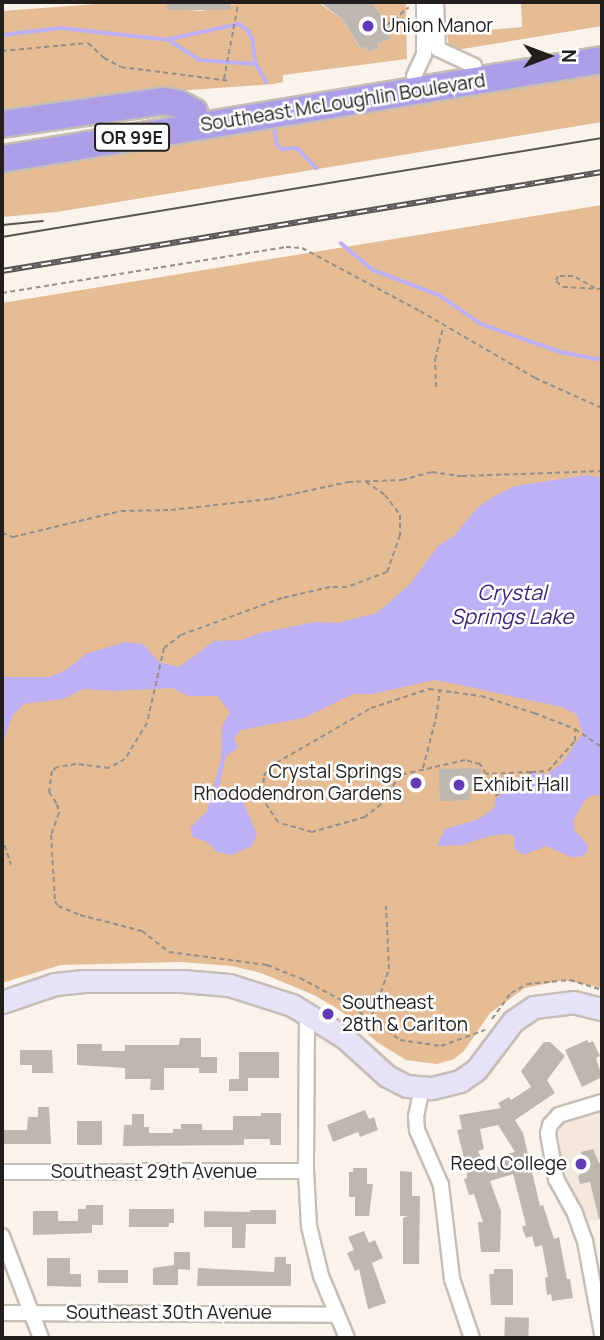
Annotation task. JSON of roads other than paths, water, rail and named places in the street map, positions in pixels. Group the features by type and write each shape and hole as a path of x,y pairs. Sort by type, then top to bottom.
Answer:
{"highway":[{"name":"Southeast McLoughlin Boulevard","path":"2,159 414,76 602,46"},
{"name":"Southeast McLoughlin Boulevard","path":"2,144 194,112 271,106 602,61"},
{"path":"2,124 164,102 179,104 194,112"}],"main road":[{"path":"2,1002 55,984 182,981 244,989 307,1014 354,1045 387,1076 407,1086 422,1088 442,1087 468,1076 484,1063 513,1021 534,1007 573,1002 602,1009"}],"street":[{"path":"428,3 438,49 474,66"},
{"path":"414,76 424,55 428,3"},
{"path":"307,1014 306,1171 314,1249 347,1338"},
{"path":"422,1088 416,1116 419,1134 442,1185 449,1265 472,1338"},
{"path":"602,1102 559,1115 548,1134 556,1179 574,1211 585,1241 602,1316 602,1334"},
{"name":"Southeast 29th Avenue","path":"2,1172 306,1171"},
{"path":"2,1236 41,1338"},
{"name":"Southeast 30th Avenue","path":"2,1313 337,1314"}],"water":[{"name":"Crystal Springs Lake","path":"587,475 602,478 602,796 593,795 586,799 573,821 575,831 588,845 587,853 580,857 571,857 546,846 524,855 514,849 514,837 508,834 489,836 463,845 437,846 445,829 476,820 494,808 496,798 518,784 528,782 532,773 548,774 561,764 583,733 576,714 561,707 456,684 434,680 373,694 353,694 304,718 241,730 234,738 238,748 226,756 219,788 242,800 257,834 252,846 232,855 217,852 207,842 193,837 190,828 207,811 221,759 222,726 230,712 217,696 188,696 172,688 113,691 83,689 63,699 24,704 13,715 2,744 2,679 5,677 50,677 66,670 86,654 125,642 143,644 159,662 179,667 214,641 242,640 260,633 315,622 337,623 377,613 410,584 438,546 454,536 477,508 493,497 515,486"}],"waterway":[{"path":"170,39 239,24 249,31 253,40 256,64"},
{"path":"2,35 61,28 169,40 200,60 256,64 267,82"},
{"path":"275,130 277,145 282,149 297,148 316,168"},
{"path":"341,243 373,270 439,295 481,324 561,352 602,360"}],"tram line":[{"path":"2,237 602,138"},
{"path":"2,225 43,221"}],"railway":[{"path":"2,271 602,172"}],"place":[{"name":"Union Manor","path":"368,26"},
{"name":"Crystal Springs Rhododendron Gardens","path":"416,783"},
{"name":"Exhibit Hall","path":"459,785"},
{"name":"Southeast 28th & Carlton","path":"328,1014"},
{"name":"Reed College","path":"581,1164"}]}
